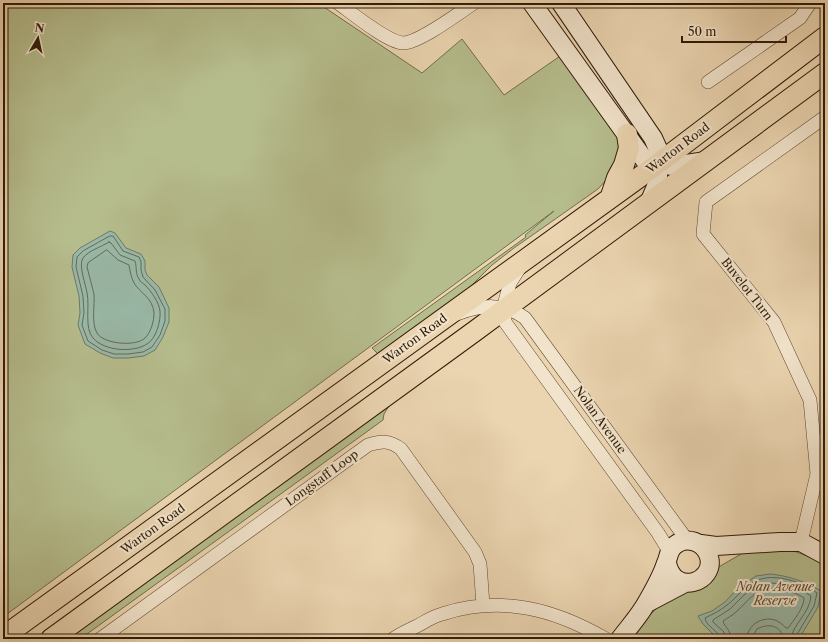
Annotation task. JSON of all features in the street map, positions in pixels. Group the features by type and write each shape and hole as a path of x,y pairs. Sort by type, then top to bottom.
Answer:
{"main road":[{"name":"Warton Road","path":"3,637 611,196 659,163 825,37"},
{"path":"51,639 505,309 825,73"},
{"path":"611,196 617,178 624,165 629,148 627,134"}],"street":[{"path":"338,3 389,39 402,43 416,40 474,3"},
{"path":"532,3 646,162 673,166 706,161"},
{"path":"561,3 653,138 658,148 658,182 649,203"},
{"path":"708,82 800,18 810,3"},
{"name":"Buvelot Turn","path":"801,542 817,474 810,400 774,322 703,234 706,202 824,118"},
{"name":"Nolan Avenue","path":"525,259 510,283 504,306 505,322 658,534 668,557"},
{"name":"Nolan Avenue","path":"440,320 484,306 500,307 520,314 525,318 694,542"},
{"name":"Longstaff Loop","path":"100,639 368,444 378,442 393,443 401,449 476,552 480,564 483,605"},
{"path":"620,639 647,603 668,557 677,543 694,542 716,546 738,546 780,542 801,542 825,555"},
{"path":"694,542 706,550 710,558 708,570"},
{"path":"647,603 685,583 697,581 705,575 708,570 738,546"},
{"path":"668,557 668,570 678,581 685,583"},
{"path":"393,639 441,614 483,605 527,607 560,616 589,629 606,639"}],"green space":[{"path":"3,3 318,3 422,73 462,39 504,95 563,54 623,145 607,179 598,189 492,265 465,292 378,354 372,348 526,237 525,235 554,211 3,617"},
{"path":"389,406 384,414 383,420 80,639 61,639"},
{"name":"Nolan Avenue Reserve","path":"786,548 825,563 825,639 631,639 632,633 670,595 748,550"}],"water":[{"path":"110,231 115,233 126,248 141,254 145,261 145,270 147,275 159,287 169,308 169,322 163,337 155,350 144,356 113,358 100,353 85,344 78,325 80,313 79,296 72,267 73,255 80,248"},
{"path":"770,574 784,576 809,584 821,591 818,607 800,637 794,639 775,639 771,634 763,635 761,639 718,639 703,624 698,616 712,611 725,602 738,588 756,576"}]}
